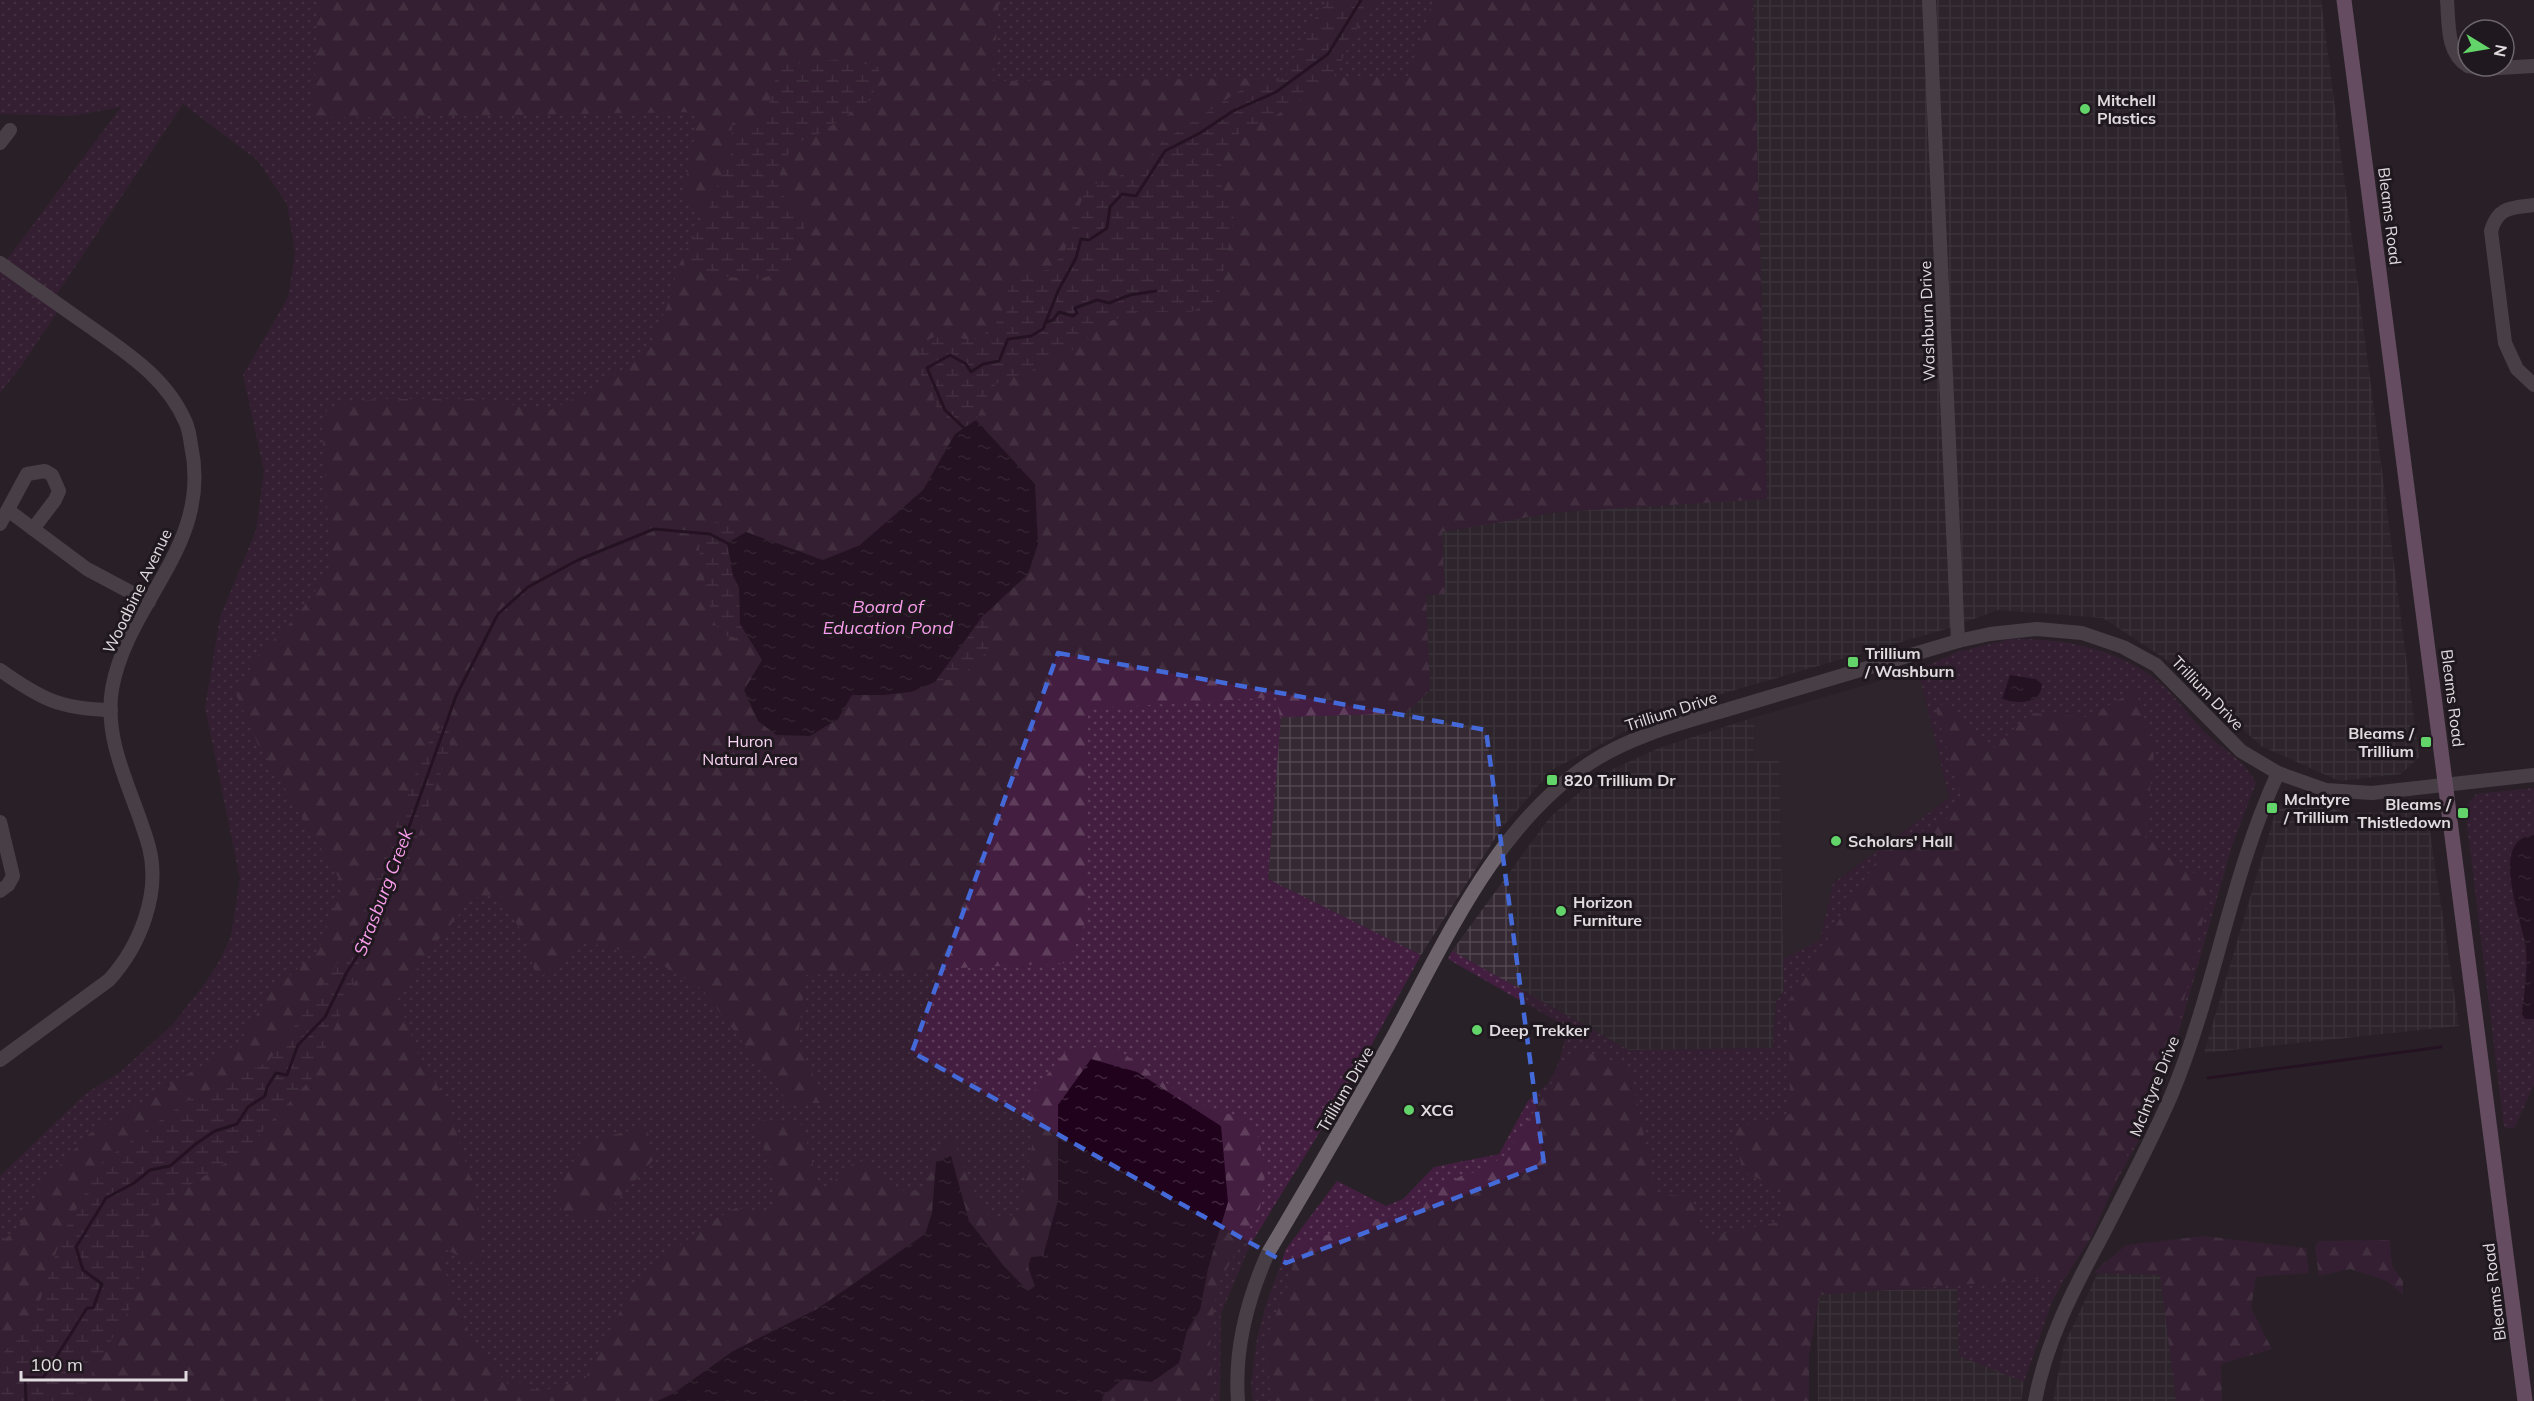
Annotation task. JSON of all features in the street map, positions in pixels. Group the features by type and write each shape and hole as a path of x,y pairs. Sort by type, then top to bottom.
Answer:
{"main road":[{"name":"Bleams Road","path":"2344,0 2525,1401"}],"street":[{"name":"Washburn Drive","path":"1929,0 1958,642"},
{"path":"2447,0 2451,44 2456,56"},
{"path":"2516,67 2534,66"},
{"path":"0,143 10,130"},
{"path":"2534,205 2503,211 2495,218 2491,231 2505,343 2517,369 2534,385"},
{"name":"Woodbine Avenue","path":"0,263 143,364 165,387 187,424 196,465 195,502 186,532 117,670 112,691 113,737 122,774 149,848 152,871 150,898 143,925 127,958 109,980 0,1060"},
{"path":"0,524 27,474 45,471 52,475 59,491 33,529"},
{"path":"9,511 87,568 149,602"},
{"name":"Trillium Drive","path":"1238,1401 1238,1351 1255,1281 1268,1253 1365,1087 1477,886 1518,826 1548,795 1590,763 1624,744 1653,732 1958,642 1990,634 2037,628 2082,633 2123,647 2156,665 2241,751 2277,773 2326,790 2372,793 2534,775"},
{"path":"0,670 48,701 63,706 111,710"},
{"name":"McIntyre Drive","path":"2036,1401 2039,1381 2064,1309 2143,1158 2189,1050 2253,830 2277,773"},
{"path":"0,822 13,876 8,885 0,891"}],"highlighted area":[{"path":"1058,653 1486,730 1544,1164 1286,1263 912,1052"}],"shaded area":[{"path":"1753,0 2321,0 2419,757 2401,774 2339,781 2261,746 2164,658 2103,618 1998,610 1946,629 1666,710 1552,770 1501,829 1421,955 1268,879 1280,717 1405,713 1426,595 1445,594 1441,532 1557,512 1767,498"},
{"name":"Scholars' Hall","path":"1918,670 1949,798 1833,883 1820,941 1783,959 1779,761 1753,761 1755,717"},
{"path":"1755,717 1753,761 1779,761 1784,990 1776,1002 1773,1048 1629,1050 1452,951 1550,817 1600,775 1659,748"},
{"path":"2290,798 2349,813 2417,811 2429,825 2459,1026 2204,1053 2277,807"},
{"path":"2103,1262 2183,1262 2197,1401 2053,1401 2064,1345"},
{"path":"1957,1289 1959,1355 2024,1382 2021,1401 1818,1401 1817,1291"}],"green space":[{"name":"Huron Natural Area","path":"0,0 1328,0 1309,27 1349,43 1361,20 1379,0 1753,0 1767,499 1557,512 1442,532 1445,594 1426,595 1430,690 1406,713 1281,717 1268,879 1421,955 1355,1075 1250,1245 1221,1314 1220,1401 0,1401 0,1176 85,1094 120,1072 173,1024 206,982 221,958 231,935 240,879 205,707 220,617 256,530 264,471 243,375 288,297 295,253 287,204 257,160 183,104 57,294 59,310 0,393 0,269 121,107 72,116 0,114"},
{"name":"Huron Natural Area","path":"318,0 999,0 993,81 1285,78 1242,89 1162,142 1148,159 1131,172 1120,177 1106,179 1072,232 1064,253 1048,270 1031,271 1014,285 1007,293 1001,318 993,328 984,335 967,340 961,339 924,382 931,388 939,416 955,434 923,490 860,545 823,560 746,532 733,522 699,549 712,620 732,638 748,638 762,660 745,690 838,719 852,695 911,692 935,682 959,678 990,649 992,643 985,614 1028,574 1035,484 976,420 990,390 1004,377 1022,375 1093,334 1110,321 1138,312 1191,312 1217,299 1234,219 1218,177 1223,154 1241,131 1273,117 1334,77 1408,76 1433,0 1753,0 1767,499 1557,512 1442,532 1445,594 1426,595 1430,690 1406,713 1280,717 1276,697 1088,709 1087,919 1068,963 806,975 797,1044 828,1103 789,1103 702,989 647,956 584,942 537,980 525,937 499,895 473,898 397,996 418,1054 447,1102 476,1196 483,1267 440,1247 449,1286 477,1350 509,1385 517,1380 524,1386 540,1390 585,1379 635,1282 709,1222 736,1208 774,1213 773,1175 754,1119 804,1125 808,1149 822,1192 858,1159 898,1190 925,1192 930,1151 953,1138 970,1184 989,1217 1018,1215 1032,1146 1031,1095 1065,1052 1097,1047 1124,1054 1197,1104 1254,1122 1266,1168 1260,1208 1217,1287 1210,1344 1214,1401 1102,1401 1103,1396 1123,1379 1152,1382 1179,1363 1187,1331 1200,1309 1208,1269 1221,1126 1192,1110 1058,1105 1058,1200 1043,1257 1031,1257 1028,1267 1036,1286 1028,1292 1003,1265 969,1221 951,1157 936,1163 932,1213 925,1234 817,1309 733,1351 674,1393 657,1401 82,1401 84,1388 132,1304 159,1204 243,1152 360,971 382,929 450,747 449,716 427,745 353,939 312,1002 268,1062 187,1101 62,1235 33,1322 0,1356 0,1243 17,1229 42,1184 89,1134 239,1043 270,993 318,951 343,885 257,742 236,694 257,657 296,617 331,569 322,428 328,407 375,399 481,399 548,411 586,393 623,369 652,341 667,306 682,254 685,266 778,191 780,173 792,145 820,133 764,125 732,125 731,154 707,216 683,196 699,112 313,118"},
{"path":"1328,0 1379,0 1361,20 1334,77 1273,117 1241,131 1223,154 1218,177 1234,218 1218,299 1191,312 1138,312 1110,321 1072,350 1022,375 1004,377 990,390 976,420 955,434 939,416 931,388 924,382 917,366 922,343 942,333 968,340 979,338 992,328 1001,317 1007,292 1019,274 1048,270 1064,253 1086,187 1131,172 1148,159 1162,142 1242,89 1285,78 1309,27"},
{"path":"845,59 878,67 881,80 867,102 820,133 792,145 780,173 778,191 807,218 800,242 785,272 758,279 729,277 685,266 682,254 707,216 731,154 732,125 764,125 779,65"},
{"path":"725,520 733,522 746,532 727,544 740,593 741,623 748,638 731,638 724,635 712,620 699,549 701,533 709,524"},
{"path":"985,614 992,643 990,649 959,678 935,682"},
{"path":"2011,639 2069,643 2125,660 2165,687 2208,735 2241,763 2256,783 2232,846 2172,1056 2141,1136 2052,1302 2024,1382 1959,1356 1957,1289 1817,1291 1786,1401 1253,1401 1251,1384 1257,1338 1266,1304 1286,1249 1337,1181 1386,1206 1403,1199 1434,1167 1499,1154 1528,1101 1549,1082 1559,1062 1567,1031 1558,1022 1448,959 1452,951 1629,1050 1773,1048 1776,1002 1784,990 1783,959 1820,940 1833,883 1949,798 1918,670 1957,652"},
{"path":"2136,690 2154,752 2145,837 2211,886 2172,1051 2092,1236 2066,1277 1820,1295 1809,1355 1809,1401 1271,1401 1266,1339 1292,1275 1294,1248 1367,1219 1403,1219 1429,1194 1461,1176 1482,1170 1507,1154 1574,1048 1630,1067 1656,1194 1691,1196 1706,1237 1782,1221 1784,1192 1742,1170 1734,1128 1790,1114 1789,1000 1882,852 1948,818 1961,798 1933,699 1956,715 1990,751 2031,713 2088,717"},
{"path":"449,715 450,747 425,818 382,929 360,971 312,1078 243,1152 159,1204 132,1304 84,1388 82,1401 0,1401 0,1356 33,1322 62,1235 102,1162 187,1101 268,1062 312,1002 353,939 427,745"},
{"path":"2534,788 2534,1085 2514,1129 2504,1127 2465,808 2476,794"},
{"path":"647,1126 653,1160 601,1219 562,1214 556,1183 590,1141"},
{"path":"2204,1236 2306,1248 2309,1273 2256,1277 2251,1308 2272,1349 2221,1364 2222,1401 2176,1401 2160,1275 2093,1273 2126,1245"},
{"path":"2390,1240 2392,1266 2403,1281 2403,1295 2387,1281 2350,1269 2319,1276 2315,1248 2318,1241"}],"water":[{"name":"Board of Education Pond","path":"976,420 1035,484 1038,544 1028,574 982,617 935,682 911,692 852,695 838,719 810,736 776,735 758,721 744,690 762,660 740,624 739,588 733,576 727,543 746,532 823,560 860,545 923,490 955,434"},
{"path":"2010,675 2036,679 2042,684 2038,696 2021,702 2002,699"},
{"path":"2534,835 2534,1019 2525,1019 2522,1014 2526,949 2511,883 2510,865 2512,851 2520,840"},
{"path":"1091,1059 1137,1072 1221,1126 1228,1202 1208,1269 1200,1310 1187,1331 1179,1363 1152,1382 1123,1379 1103,1396 1102,1401 657,1401 674,1393 733,1351 817,1309 925,1234 932,1213 936,1162 951,1156 969,1221 1003,1265 1028,1291 1035,1286 1028,1267 1031,1257 1043,1256 1058,1200 1058,1105"}],"waterway":[{"path":"964,428 945,410 927,368 950,355 966,364 971,372 983,364 999,361 1008,339 1031,336 1043,329 1058,291 1076,258 1081,239 1089,240 1107,228 1110,207 1122,194 1136,196 1165,151 1200,133 1233,111 1276,92 1328,54 1361,0"},
{"path":"1046,322 1053,320 1059,312 1073,316 1077,313 1075,308 1097,300 1109,303 1130,295 1156,291"},
{"name":"Strasburg Creek","path":"26,1401 25,1377 43,1378 87,1308 93,1308 102,1284 83,1270 76,1247 106,1198 134,1183 150,1170 170,1166 215,1131 237,1124 248,1107 265,1096 267,1087 276,1073 287,1075 298,1045 325,1017 347,972 369,938 456,696 498,614 528,587 578,560 654,529 710,534 727,543"},
{"path":"2208,1078 2441,1047"}],"place":[{"name":"Mitchell Plastics","path":"2085,109"},
{"name":"Trillium / Washburn","path":"1853,662"},
{"name":"Bleams / Trillium","path":"2426,742"},
{"name":"820 Trillium Dr","path":"1552,780"},
{"name":"McIntyre / Trillium","path":"2272,808"},
{"name":"Bleams / Thistledown","path":"2463,813"},
{"name":"Scholars' Hall","path":"1836,841"},
{"name":"Horizon Furniture","path":"1561,911"},
{"name":"Deep Trekker","path":"1477,1030"},
{"name":"XCG","path":"1409,1110"}]}
